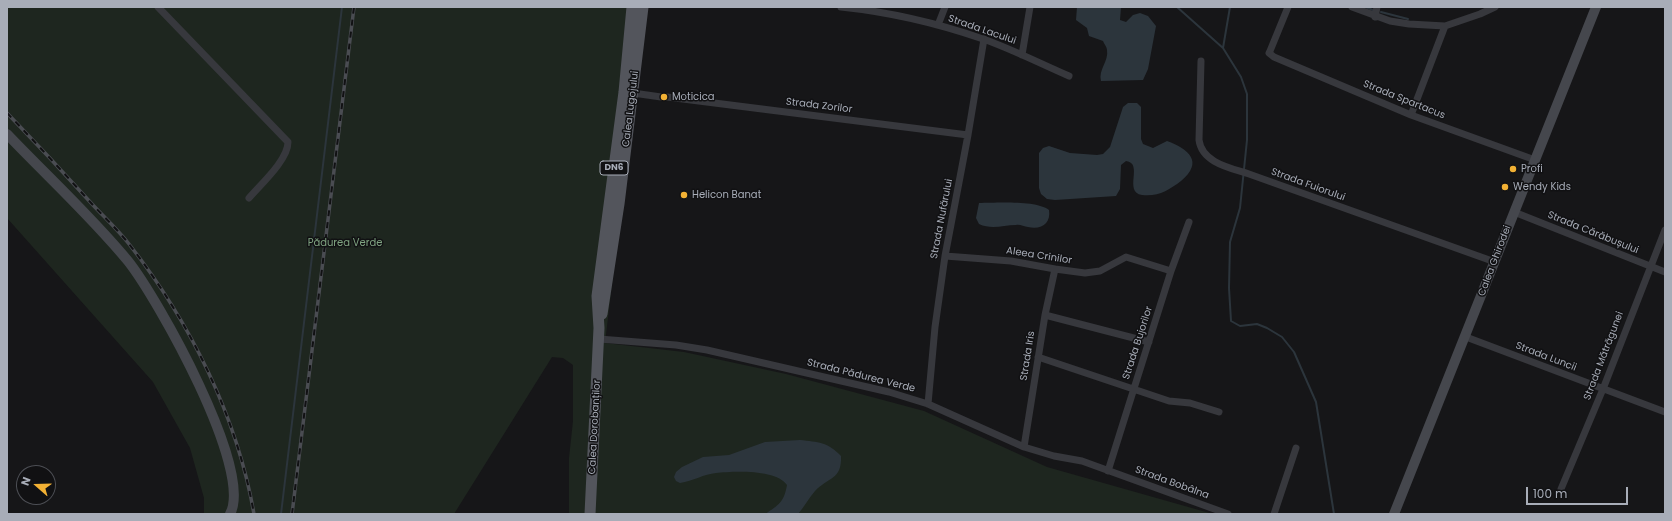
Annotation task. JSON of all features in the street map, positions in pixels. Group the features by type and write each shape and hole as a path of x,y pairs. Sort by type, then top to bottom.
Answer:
{"main road":[{"name":"Calea Lugojului","path":"599,334 598,296 623,100 632,7"},
{"name":"Calea Lugojului","path":"599,334 608,281 643,7"},
{"name":"Calea Dorobanților","path":"590,514 599,334"}],"street":[{"path":"158,7 288,142 288,148 284,157 249,198"},
{"name":"Strada Lacului","path":"841,7 883,13 938,25 984,39 1069,76"},
{"path":"938,25 945,7"},
{"name":"Strada Lacului","path":"1022,55 1030,7"},
{"name":"Strada Spartacus","path":"1288,7 1270,53 1274,57 1411,115 1535,160"},
{"path":"1352,7 1390,21 1409,24 1445,26 1480,14 1495,7"},
{"path":"1375,16 1377,7"},
{"name":"Calea Ghirodei","path":"1394,514 1466,337 1596,7"},
{"path":"1411,115 1445,26"},
{"name":"Strada Nufărului","path":"928,404 935,326 945,256 984,39"},
{"name":"Strada Fuiorului","path":"1201,61 1200,146 1203,152 1211,160 1495,262"},
{"name":"Strada Zorilor","path":"633,93 968,134"},
{"path":"7,134 108,238 129,262 152,296 176,340 214,418 230,467 234,500 230,514"},
{"name":"Strada Cărăbușului","path":"1514,212 1665,272"},
{"name":"Strada Bujorilor","path":"1108,471 1171,271 1189,222"},
{"name":"Strada Mătrăgunei","path":"1561,489 1603,389 1665,230"},
{"name":"Aleea Crinilor","path":"945,256 1011,261 1085,273 1098,272 1126,257 1171,271"},
{"name":"Strada Iris","path":"1024,447 1045,315 1055,269"},
{"path":"1045,315 1149,342"},
{"name":"Strada Pădurea Verde","path":"599,334 722,352 858,384 928,404 1024,447 1054,456 1082,461 1108,471"},
{"name":"Strada Luncii","path":"1466,337 1665,412"},
{"path":"1038,357 1168,401 1190,403 1219,412"},
{"path":"1274,514 1296,448"},
{"name":"Strada Bobâlna","path":"1108,471 1228,514"}],"green space":[{"name":"Pădurea Verde","path":"7,7 645,7 605,343 684,352 786,374 924,411 1047,467 1213,514 569,514 569,458 573,421 573,365 563,358 552,357 454,514 204,514 204,498 190,448 153,382 7,218"}],"shaded area":[{"path":"1077,7 1121,7 1120,20 1126,22 1133,15 1140,13 1148,16 1156,26 1148,69 1143,80 1101,81 1100,77 1107,54 1107,48 1103,41 1089,36 1087,28 1076,20"},
{"path":"1128,103 1137,103 1141,107 1141,139 1143,144 1153,148 1167,141 1182,148 1191,157 1192,168 1188,174 1168,190 1153,195 1142,195 1137,193 1134,189 1133,167 1131,163 1126,161 1121,165 1120,189 1116,196 1055,200 1047,199 1041,194 1039,188 1039,153 1043,148 1049,146 1070,153 1103,154 1110,147 1123,107"},
{"path":"979,203 1025,203 1035,205 1049,210 1049,219 1041,226 1033,228 1018,225 988,227 979,224 976,218"},
{"path":"800,440 827,445 841,456 841,464 837,474 815,491 798,514 765,514 780,502 786,491 787,485 782,480 774,476 754,472 724,472 707,475 680,483 676,481 674,477 676,472 682,467 703,457 729,455 765,442"}],"waterway":[{"path":"281,514 342,7"},
{"path":"1177,7 1223,48 1241,77 1247,94 1247,140 1240,208 1230,242 1229,288 1231,321 1240,326 1257,324 1267,328 1282,337 1294,352 1316,402 1334,514"},
{"path":"1223,48 1230,7"},
{"path":"1365,7 1373,10"},
{"path":"1381,12 1408,19"}],"railway":[{"path":"292,514 354,7"},
{"path":"7,113 125,239 172,305 191,338 223,406 236,441 254,514"}],"place":[{"name":"Moticica","path":"664,97"},
{"name":"Profi","path":"1513,169"},
{"name":"Wendy Kids","path":"1505,187"},
{"name":"Helicon Banat","path":"684,195"}]}
